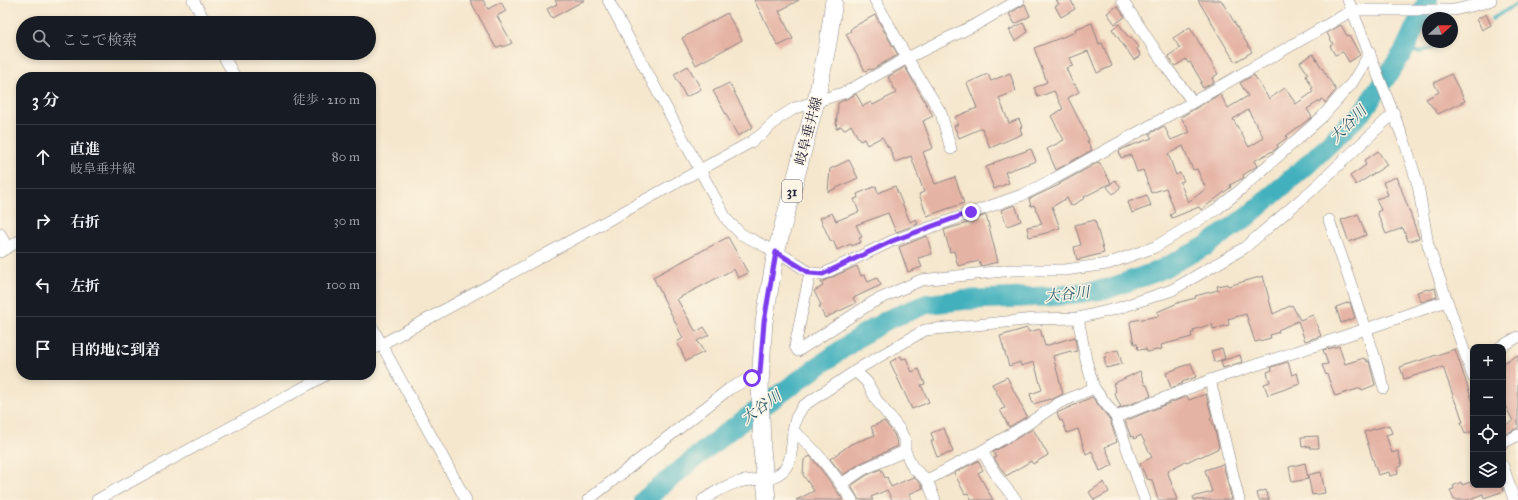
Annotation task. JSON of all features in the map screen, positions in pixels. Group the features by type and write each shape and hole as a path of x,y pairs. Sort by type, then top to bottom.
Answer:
{"main road":[{"name":"岐阜垂井線","path":"767,500 762,449 760,378 764,322 776,252 816,101 828,42 834,0"}],"street":[{"path":"193,0 202,16"},
{"path":"608,0 727,220 741,234 776,252 810,273 823,274 892,241 1022,195 1048,182 1193,102 1350,5 1399,6 1454,10 1491,0"},
{"path":"875,0 907,58 941,113 951,149"},
{"path":"376,347 751,142 779,118 795,108 846,92 907,58 977,24 1019,0"},
{"path":"1122,0 1167,68 1193,102"},
{"path":"1350,5 1405,143 1418,185 1428,245 1446,301 1470,361"},
{"path":"810,273 795,346 798,351 873,302 921,280 1012,270 1064,270 1107,264 1155,247 1217,209 1251,181 1322,117 1352,83 1371,56"},
{"path":"226,60 232,72"},
{"path":"703,500 722,487 739,481 765,479 777,476 787,468 791,459 793,431 796,418 803,406 855,371 925,330 1035,319 1078,318 1119,308 1172,290 1244,248 1311,191 1393,110"},
{"path":"1329,220 1366,329 1384,388"},
{"path":"0,234 4,250 16,243"},
{"path":"1116,417 1210,380 1446,301"},
{"path":"1078,318 1086,360 1094,388 1116,417 1145,500"},
{"path":"376,334 466,500"},
{"path":"1505,344 1518,337"},
{"path":"855,371 866,382 877,401 900,430 905,441 905,451 913,468 927,480 935,500"},
{"path":"588,500 730,389 760,378"},
{"path":"97,500 317,380"},
{"path":"1210,380 1239,500"},
{"path":"927,480 982,451 1026,425 1059,403 1094,388"},
{"path":"793,431 805,440 841,484 852,500"},
{"path":"1506,441 1518,435"},
{"path":"841,484 864,469 905,451"},
{"path":"982,451 998,478 1016,500"},
{"path":"1506,475 1514,500"}],"building":[{"path":"470,0 483,0 488,9 501,2 506,11 497,16 512,43 496,48"},
{"path":"555,0 585,0 552,18 547,9 557,4"},
{"path":"754,0 799,0 779,11 793,39 778,46"},
{"path":"1056,0 1071,0 1075,9 1061,17 1055,6 1059,4"},
{"path":"1198,0 1221,0 1252,52 1235,62"},
{"path":"1025,4 1030,16 1015,24 1009,14"},
{"path":"1117,6 1125,17 1115,24 1107,13"},
{"path":"727,13 742,40 696,65 682,38"},
{"path":"1486,14 1491,25 1482,30 1477,19"},
{"path":"875,15 898,55 871,70 865,71 846,34 851,31 850,30 853,27"},
{"path":"1023,23 1028,32 1015,41 1009,30"},
{"path":"1092,23 1099,44 1102,43 1112,66 1097,73 1088,51 1070,58 1073,66 1066,68 1073,84 1075,84 1079,92 1068,98 1089,140 1087,141 1092,150 1056,170 1047,149 1064,140 1051,116 1063,109 1054,91 1038,97 1034,88 1047,82 1034,48 1076,32 1075,29"},
{"path":"1119,24 1129,38 1131,37 1139,47 1137,49 1141,56 1134,60 1112,29"},
{"path":"1341,25 1347,36 1349,35 1360,55 1349,62 1343,52 1335,55 1330,46 1333,44 1327,33"},
{"path":"1190,27 1218,74 1212,78 1214,82 1203,88 1200,83 1202,82 1190,62 1188,63 1186,59 1175,66 1168,56 1180,48 1173,38"},
{"path":"1313,54 1336,90 1325,103 1323,99 1307,109 1312,117 1286,136 1287,138 1277,145 1278,147 1276,149 1254,161 1257,166 1243,175 1243,178 1230,185 1231,187 1201,210 1199,207 1172,218 1170,215 1175,212 1166,188 1151,193 1143,170 1137,172 1131,155 1121,158 1119,151 1152,138 1149,134 1164,126 1171,140 1190,132 1181,117 1220,94 1228,108 1248,96 1240,83 1254,75 1269,99 1285,88 1296,104 1313,92 1311,89 1313,88 1306,76 1308,74 1300,62","holes":["1248,110 1264,138 1249,147 1233,119","1183,146 1193,170 1197,169 1206,189 1188,202 1180,182 1184,181 1180,173 1176,175 1168,154"]},
{"path":"688,66 701,89 686,97 674,74"},
{"path":"905,67 933,116 923,121 933,148 923,152 935,184 955,177 964,203 927,216 919,194 924,192 911,156 895,162 889,147 882,137 867,145 864,139 860,141 851,125 844,130 841,126 836,129 838,103 856,94 863,106 871,102 873,105 896,93 888,77"},
{"path":"1010,73 1016,91 999,98 1009,123 1019,119 1022,127 1020,128 1022,134 990,148 982,128 959,138 954,126 958,124 955,117 977,108 967,83 988,74 991,81"},
{"path":"1451,74 1465,101 1438,114 1426,99 1439,92 1434,83"},
{"path":"729,83 753,127 738,136 713,91"},
{"path":"1031,149 1036,161 1005,172 1009,183 994,189 986,167"},
{"path":"1378,151 1387,165 1356,185 1350,176 1366,165 1364,161"},
{"path":"849,160 858,178 828,192 830,169"},
{"path":"1099,162 1111,183 1084,197 1085,198 1071,206 1067,198 1052,207 1060,228 1029,237 1027,227 1042,224 1034,205 1031,206 1029,199 1059,185"},
{"path":"1397,177 1419,238 1411,241 1408,241 1403,228 1386,234 1377,212 1381,210 1376,199 1388,195 1383,182"},
{"path":"1115,180 1121,187 1113,194 1107,187"},
{"path":"876,186 878,193 895,186 910,222 916,219 918,224 896,232 888,213 856,225 862,237 859,238 861,242 852,246 851,244 837,250 833,240 831,242 820,218 832,213 836,221 859,212 854,199 858,198 857,194"},
{"path":"1147,195 1151,206 1132,213 1128,202"},
{"path":"1015,205 1021,221 1007,226 1001,210"},
{"path":"1358,214 1366,235 1349,242 1341,220"},
{"path":"986,215 998,262 981,266 979,261 958,266 954,251 950,252 944,230 974,221 974,219"},
{"path":"1095,220 1104,253 1077,260 1074,247 1081,245 1075,225"},
{"path":"927,236 932,254 918,258 922,267 908,272 899,247"},
{"path":"728,237 748,273 738,278 734,269 677,299 696,332 704,327 709,335 697,341 704,352 686,361 677,342 683,338 653,277"},
{"path":"857,266 861,276 864,275 868,282 877,278 881,285 853,298 856,303 825,318 819,306 821,305 814,291 823,286 821,282"},
{"path":"1263,276 1273,314 1292,305 1300,320 1313,315 1321,336 1305,341 1298,321 1278,330 1279,332 1270,335 1271,338 1255,342 1246,314 1228,319 1229,325 1213,329 1212,324 1193,330 1194,333 1191,333 1192,337 1161,345 1162,349 1147,352 1146,349 1138,350 1137,344 1134,344 1130,323 1131,321 1159,316 1157,312 1180,302 1196,298 1195,296 1218,290 1217,286 1227,284 1228,286"},
{"path":"1435,288 1437,297 1421,302 1417,292"},
{"path":"1350,302 1355,318 1341,323 1336,307"},
{"path":"1027,328 1029,332 1040,329 1045,346 1075,337 1077,351 1071,353 1071,351 1053,356 1063,394 1051,400 1033,404 1030,394 1042,390 1034,362 1021,366 1020,362 1009,366 1000,336"},
{"path":"1339,346 1345,364 1364,358 1365,360 1367,359 1367,362 1369,361 1375,385 1362,390 1361,388 1335,396 1322,365 1328,364 1323,350"},
{"path":"1222,348 1225,359 1214,362 1211,351"},
{"path":"1455,349 1470,394 1470,432 1465,434 1461,422 1463,422 1443,367 1404,379 1400,367"},
{"path":"1118,350 1122,364 1106,368 1104,357 1106,357 1105,353"},
{"path":"1240,355 1242,362 1223,368 1221,361"},
{"path":"1518,355 1518,428 1506,434 1506,424 1513,421 1506,408 1506,361"},
{"path":"901,356 902,359 906,358 912,372 919,369 925,384 921,385 929,402 912,409 890,362"},
{"path":"1288,362 1292,375 1297,373 1300,384 1268,395 1264,384 1270,382 1267,372 1272,370 1271,367"},
{"path":"1191,363 1196,377 1171,388 1166,373"},
{"path":"1140,371 1151,396 1118,409 1121,407 1114,393 1116,391 1113,384"},
{"path":"1007,377 1026,415 1026,417 1009,427 1000,410 1005,408 992,384"},
{"path":"1206,394 1212,417 1210,418 1214,426 1219,448 1200,457 1199,456 1187,462 1186,461 1169,470 1168,473 1177,500 1158,500 1152,480 1147,479 1140,464 1152,457 1141,435 1134,439 1133,436 1131,437 1125,421 1187,396 1189,400"},
{"path":"1092,397 1110,420 1117,442 1105,447 1113,465 1100,471 1092,451 1086,454 1078,429 1067,433 1062,420 1060,421 1057,413"},
{"path":"884,421 894,434 898,446 861,463 843,475 830,459 851,444 875,435 871,427"},
{"path":"1389,425 1392,433 1386,435 1392,453 1398,451 1402,466 1397,468 1398,474 1390,476 1389,472 1378,475 1364,432"},
{"path":"944,428 953,452 937,457 931,441 934,441 931,433"},
{"path":"1033,429 1048,455 1033,464 1031,461 1006,476 994,458 996,457 993,452"},
{"path":"1318,436 1319,448 1310,448 1310,446 1302,447 1301,437"},
{"path":"810,456 843,500 796,500 814,491 803,475 804,460"},
{"path":"978,461 983,470 978,473 993,500 972,500 968,493 965,494 954,473"},
{"path":"1305,463 1308,479 1292,482 1289,467"},
{"path":"1223,464 1232,500 1194,500 1193,497 1212,492 1205,470"},
{"path":"881,469 885,478 887,477 891,487 913,477 921,484 923,488 909,494 912,500 892,500 887,490 871,497 873,500 859,500 851,486 867,475"},
{"path":"1321,472 1325,493 1312,495 1308,475"},
{"path":"1104,482 1109,492 1094,500 1089,492"},
{"path":"1461,482 1462,485 1470,482 1470,488 1503,488 1504,491 1484,498 1483,494 1467,500 1454,500 1450,490 1454,489 1453,486"},
{"path":"1266,490 1269,500 1259,500 1257,493"}],"waterway":[{"name":"大谷川","path":"644,500 727,432 862,335 889,319 927,304 964,300 1056,296 1107,289 1158,271 1206,246 1248,216 1306,166 1364,110 1404,51 1428,0"},
{"path":"1492,19 1518,3"},
{"path":"1404,51 1420,52 1431,48"}],"route":[{"path":"752,378 760,373 764,322 776,252 810,273 823,274 892,241 971,212"}]}
